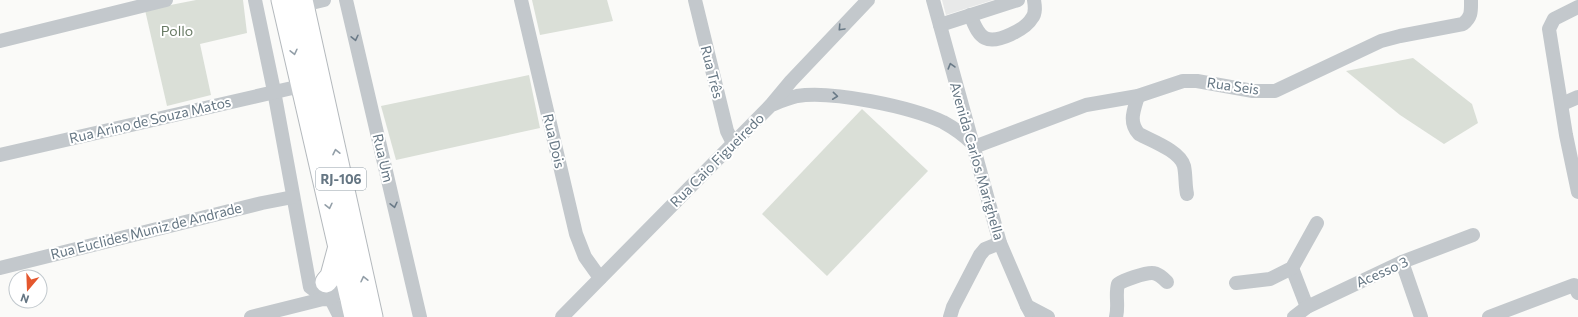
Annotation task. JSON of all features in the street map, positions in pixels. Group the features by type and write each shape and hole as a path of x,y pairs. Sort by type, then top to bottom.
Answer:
{"highway":[{"path":"275,0 286,20"},
{"name":"RJ-106","path":"282,0 354,317"},
{"name":"RJ-106","path":"303,2 372,317"},
{"path":"338,248 326,292 348,309 354,317"}],"street":[{"path":"0,41 166,0"},
{"path":"255,0 308,267 314,279 326,292 340,317"},
{"path":"303,2 324,0"},
{"name":"Rua Um","path":"346,0 420,317"},
{"name":"Rua Dois","path":"520,0 576,234 585,258 600,278"},
{"name":"Rua Três","path":"694,0 727,131 733,143"},
{"name":"Rua Caio Figueiredo","path":"567,316 600,278 771,105 791,81 868,0"},
{"path":"940,25 1018,0"},
{"path":"970,15 979,34 987,39 1000,39 1026,27 1033,17 1036,7 1034,0"},
{"name":"Rua Seis","path":"973,146 1086,106 1138,96 1182,81 1197,81 1253,91 1275,91 1381,41 1463,24 1468,20 1471,14 1471,0"},
{"name":"Avenida Carlos Marighella","path":"933,2 1000,243 1030,312"},
{"path":"1578,7 1554,19 1549,29 1566,135 1578,192"},
{"path":"791,81 791,91 797,96"},
{"name":"Rua Arino de Souza Matos","path":"0,155 301,86"},
{"path":"771,105 797,96 823,95 856,99 911,111 944,122 962,134 973,146"},
{"path":"1138,96 1131,120 1139,134 1173,152 1181,159 1184,166 1187,194"},
{"path":"1562,104 1578,97"},
{"path":"944,122 953,120 963,110"},
{"name":"Rua Euclides Muniz de Andrade","path":"0,268 262,203 293,197"},
{"path":"1236,283 1270,279 1292,268 1317,223"},
{"name":"Acesso 3","path":"1294,317 1307,307 1402,262 1473,235"},
{"path":"950,317 953,307 980,255 986,249 1000,243"},
{"path":"1402,262 1421,317"},
{"path":"1292,268 1307,307"},
{"path":"1116,317 1116,291 1118,284 1123,280 1152,273 1160,276 1166,282"},
{"path":"1489,317 1574,285 1578,293"},
{"path":"251,317 295,307 304,299 326,292"},
{"path":"1030,312 1048,317"}],"shaded area":[{"path":"942,0 993,0 946,15"}],"green space":[{"name":"Pollo","path":"196,0 243,0 247,33 200,44 211,95 167,106 145,10"},
{"path":"532,0 607,0 613,21 540,35"},
{"path":"1413,58 1472,104 1478,123 1444,144 1400,115 1346,71"},
{"path":"529,75 540,128 396,160 381,106"},
{"path":"862,109 928,171 827,276 762,214"}]}
